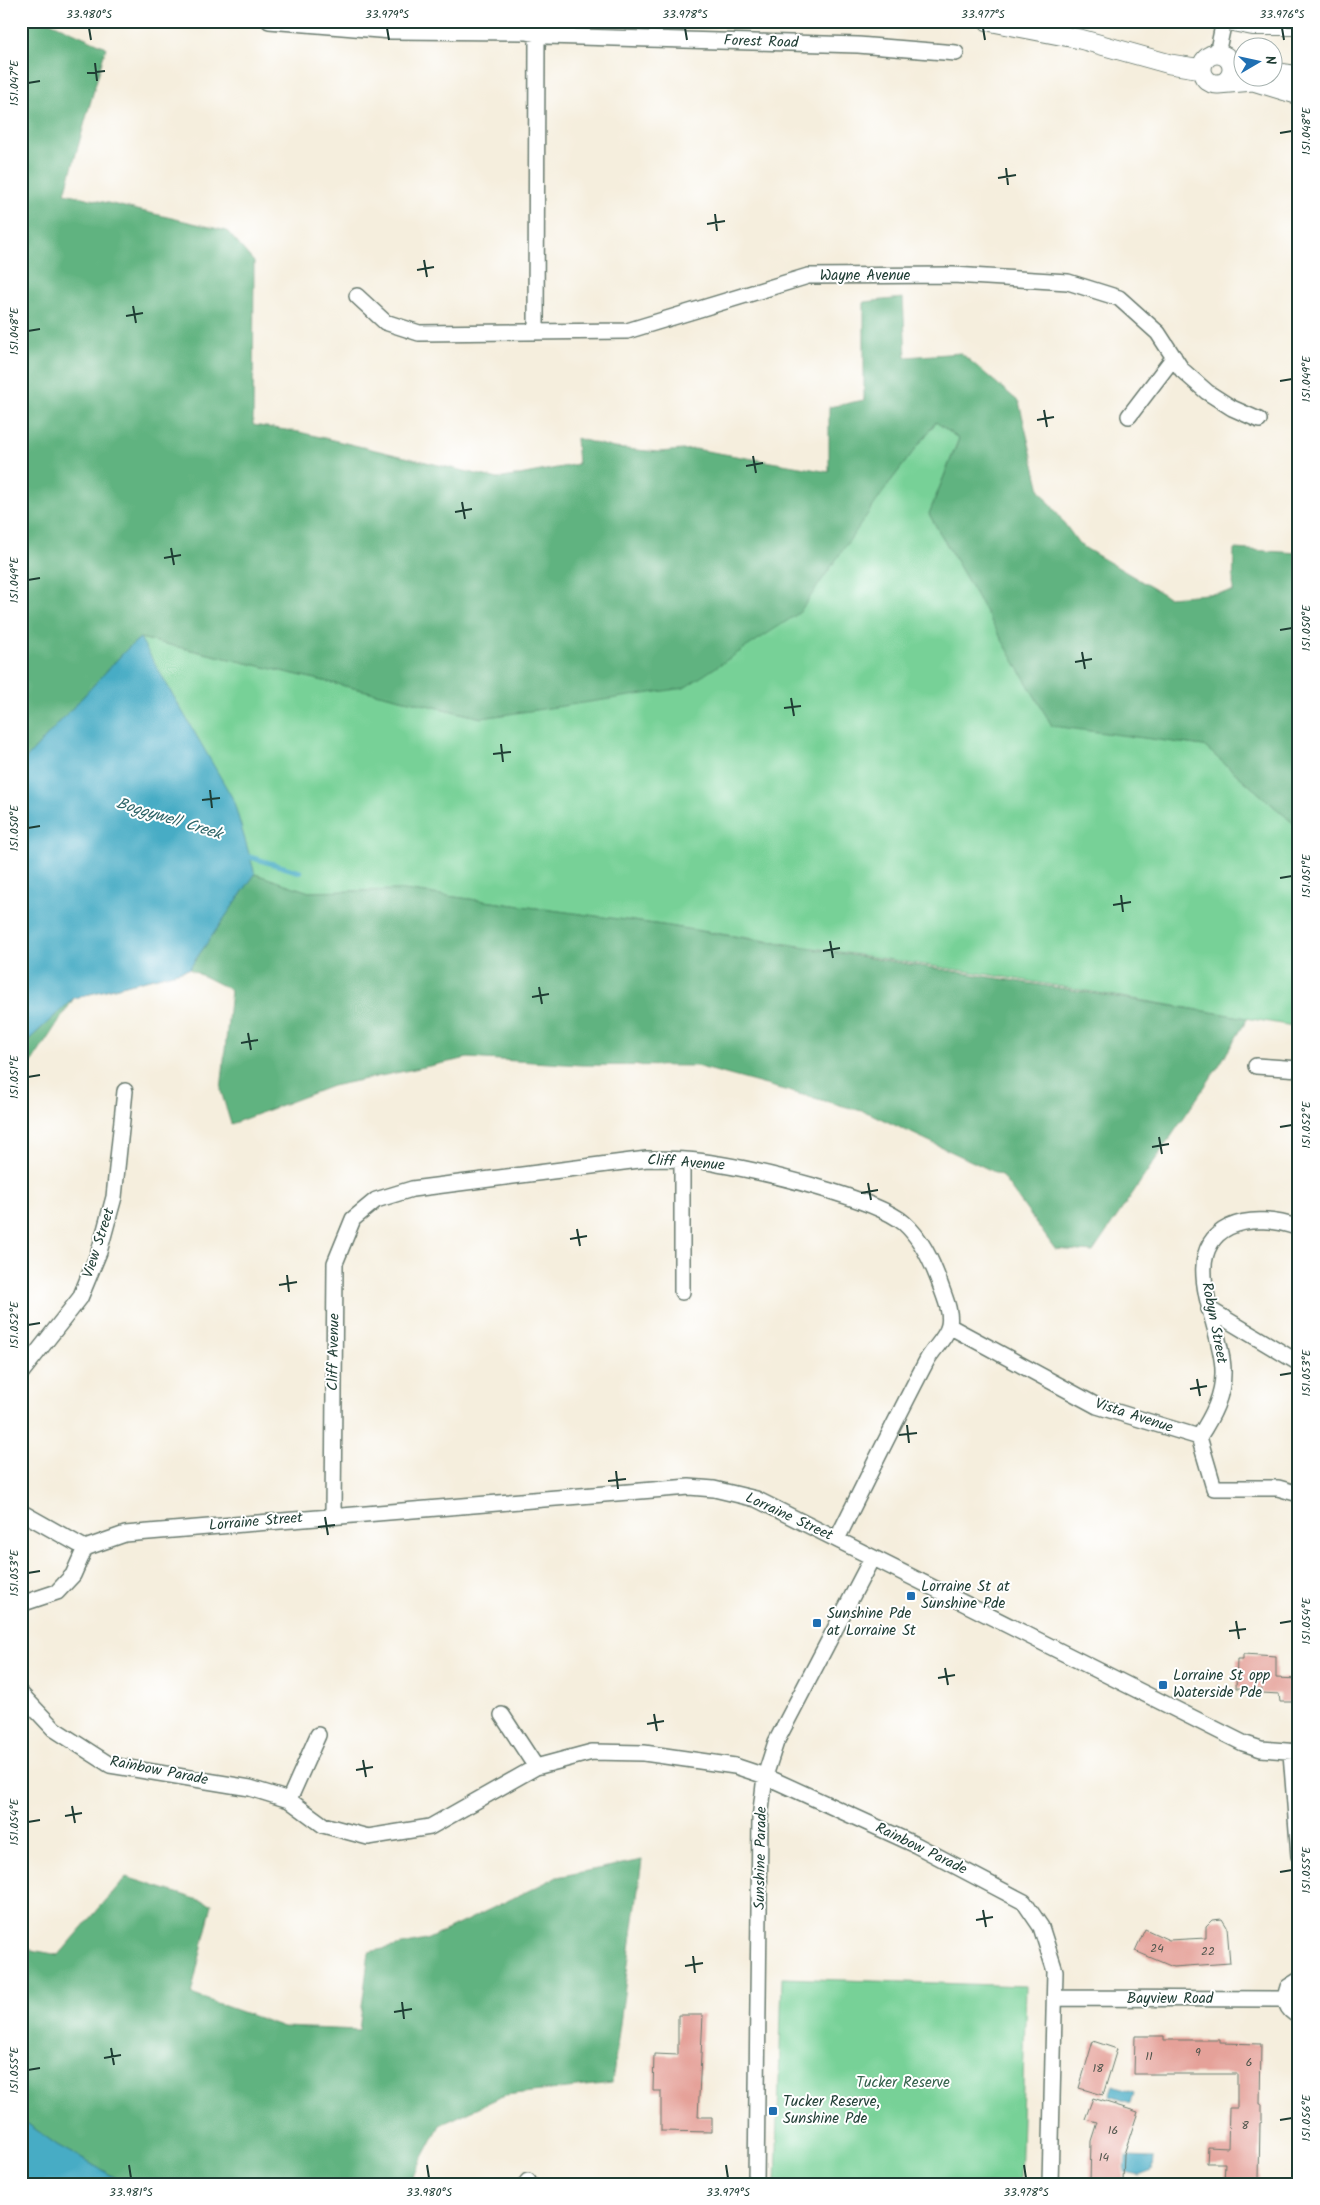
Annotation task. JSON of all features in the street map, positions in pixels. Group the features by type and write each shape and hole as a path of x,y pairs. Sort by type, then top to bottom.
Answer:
{"street":[{"name":"Forest Road","path":"269,21 391,31 537,26 858,45 956,53"},
{"path":"988,21 1095,43 1170,64 1202,69"},
{"path":"1218,84 1227,80 1232,71 1223,23"},
{"path":"536,332 537,26"},
{"path":"1202,69 1208,56 1230,60"},
{"path":"1202,69 1209,81 1218,84 1253,81 1299,96"},
{"path":"1282,73 1299,76"},
{"name":"Wayne Avenue","path":"357,296 385,322 419,333 627,331 808,276 954,275 1068,282 1119,298 1158,333 1182,370 1207,392 1232,408 1259,420"},
{"path":"1129,416 1174,357"},
{"path":"1256,1066 1299,1069"},
{"name":"View Street","path":"21,1373 80,1298 99,1252 114,1196 125,1092"},
{"name":"Cliff Avenue","path":"333,1516 335,1263 353,1219 376,1200 412,1189 647,1159 717,1163 815,1188 893,1215 912,1232 931,1261 948,1308 949,1326"},
{"path":"682,1160 682,1292"},
{"name":"Robyn Street","path":"1200,1437 1216,1409 1224,1370 1204,1280 1205,1253 1217,1233 1242,1221 1283,1222 1299,1228"},
{"path":"1209,1309 1299,1362"},
{"path":"837,1539 928,1357 949,1326"},
{"name":"Vista Avenue","path":"949,1326 1097,1406 1200,1437"},
{"path":"1200,1437 1214,1488 1278,1488 1299,1494"},
{"name":"Lorraine Street","path":"85,1548 125,1534 689,1488 714,1489 756,1499 1242,1742 1261,1749 1295,1753"},
{"path":"21,1512 85,1548 73,1575 57,1592 21,1604"},
{"name":"Sunshine Parade","path":"756,2184 760,1819 765,1776 776,1742 872,1558"},
{"name":"Rainbow Parade","path":"21,1694 54,1729 110,1765 250,1788 290,1800 324,1825 368,1836 430,1827 536,1766 592,1752 644,1753 735,1766 765,1776 916,1845 1024,1902 1041,1927 1055,1971 1050,2184"},
{"path":"502,1715 536,1766"},
{"path":"290,1800 318,1735"},
{"path":"1295,1753 1299,1856"},
{"path":"1299,1980 1288,1988 1285,1999 1289,2009 1299,2016"},
{"name":"Bayview Road","path":"1054,1998 1285,1999"}],"lane":[{"path":"1223,23 1254,31 1299,32"}],"green space":[{"path":"21,21 48,21 106,47 65,193 227,231 254,262 253,425 299,432 498,479 578,464 576,438 614,448 659,452 695,449 829,472 829,407 864,400 864,302 903,298 906,357 961,353 1019,402 1040,490 1080,545 1168,597 1233,592 1234,549 1299,553 1299,828 1204,746 1052,726 929,514 959,439 936,422 890,482 799,613 684,688 482,718 140,638 126,650 21,764"},
{"path":"936,422 959,438 929,514 1052,725 1204,746 1299,828 1299,1027 1004,977 662,925 403,890 309,892 255,874 189,969 74,998 21,1047 21,764 140,638 482,718 890,482"},
{"path":"255,874 309,892 403,890 662,925 1248,1018 1220,1064 1093,1252 1055,1249 1001,1175 869,1113 696,1066 581,1065 468,1058 332,1086 231,1124 221,1091 231,990 189,969"},
{"path":"74,998 21,1079 21,1047"},
{"path":"642,1860 612,2083 505,2095 440,2125 409,2184 127,2184 57,2145 21,2119 21,1948 59,1955 126,1877 212,1904 191,1994 284,2027 359,2030 369,1952 426,1940 557,1877"},
{"name":"Tucker Reserve","path":"782,1978 1026,1986 1020,2184 776,2184"}],"water":[{"path":"140,638 233,799 255,874 189,969 74,998 21,1047 21,764 126,650"},
{"path":"1114,2085 1134,2092 1131,2103 1110,2096"},
{"path":"21,2119 57,2145 127,2184 21,2184"},
{"path":"1126,2157 1153,2158 1152,2170 1139,2175 1125,2172"}],"building":[{"path":"1243,1654 1276,1656 1276,1678 1299,1679 1299,1702 1280,1702 1279,1694 1262,1693 1262,1689 1236,1688 1237,1659 1243,1659"},
{"path":"1222,1919 1227,1927 1230,1963 1173,1967 1135,1951 1145,1929 1169,1940 1206,1938 1206,1926 1212,1920"},
{"path":"678,2015 703,2015 698,2117 712,2117 712,2132 661,2131 661,2091 653,2091 654,2054 678,2055"},
{"path":"1135,2036 1164,2036 1164,2040 1220,2040 1220,2043 1261,2044 1260,2104 1262,2104 1262,2122 1260,2123 1259,2179 1224,2181 1225,2163 1207,2163 1208,2147 1228,2148 1229,2108 1237,2108 1237,2074 1134,2074"},
{"path":"1093,2041 1117,2049 1103,2095 1079,2088"},
{"path":"1093,2098 1138,2112 1124,2154 1123,2182 1090,2183 1091,2141 1097,2122 1085,2119"}],"waterway":[{"name":"Boggywell Creek","path":"243,855 300,872"}],"place":[{"name":"Lorraine St at Sunshine Pde","path":"911,1596"},
{"name":"Sunshine Pde at Lorraine St","path":"817,1623"},
{"name":"Lorraine St opp Waterside Pde","path":"1163,1685"},
{"name":"Tucker Reserve, Sunshine Pde","path":"773,2111"}]}
